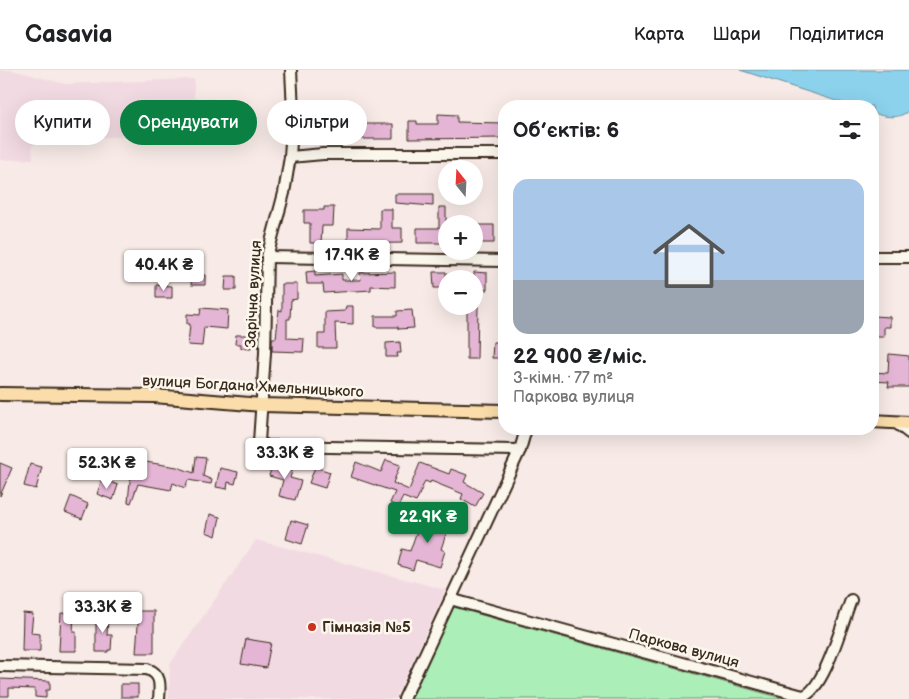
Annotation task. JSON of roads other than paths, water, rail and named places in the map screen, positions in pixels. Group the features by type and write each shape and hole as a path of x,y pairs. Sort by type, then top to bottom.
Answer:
{"main road":[{"name":"вулиця Богдана Хмельницького","path":"0,394 154,396 262,405 498,411"},
{"path":"879,422 909,423"}],"street":[{"name":"Зарічна вулиця","path":"291,70 293,111 290,157 284,194 267,257 262,405 258,438 262,444 267,446 355,448 451,447 520,450"},
{"path":"290,157 322,154 498,154"},
{"path":"267,257 498,261"},
{"path":"879,257 909,257"},
{"path":"895,422 909,433"},
{"path":"404,699 520,450 524,435"},
{"name":"Паркова вулиця","path":"450,599 803,696 812,690 824,671 851,600"},
{"path":"0,666 147,669 156,673 160,682 159,699"}],"water":[{"path":"740,70 909,70 909,110 901,115 892,117 879,115 879,100 833,100"}],"place":[{"name":"Гімназія №5","path":"312,627"}]}
